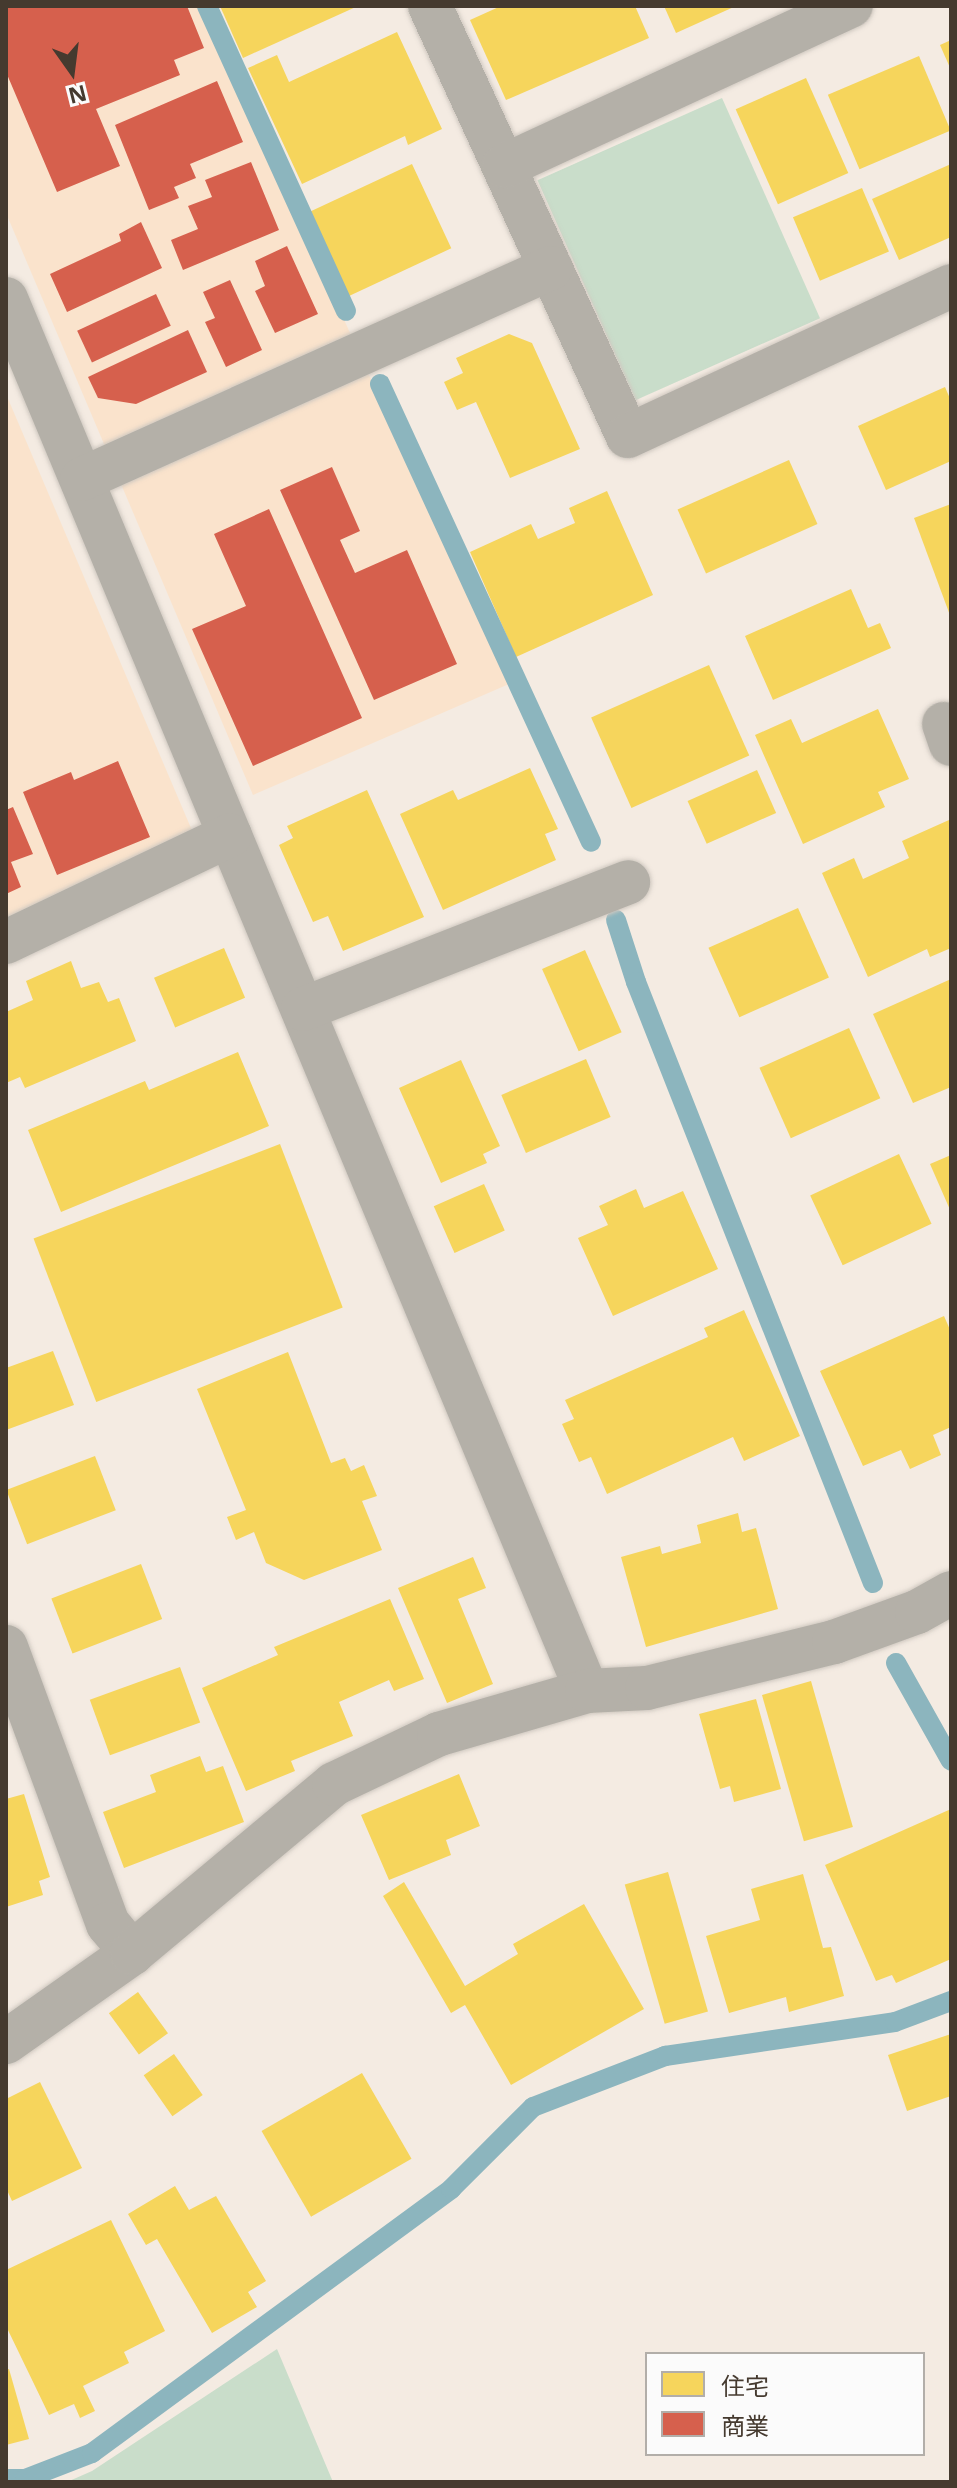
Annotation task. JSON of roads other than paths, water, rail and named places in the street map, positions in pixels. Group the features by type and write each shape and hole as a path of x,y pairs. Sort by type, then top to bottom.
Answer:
{"street":[{"path":"430,6 628,436 951,286"},
{"path":"504,166 851,6"},
{"path":"82,479 551,268"},
{"path":"6,299 587,1691"},
{"path":"6,942 230,835"},
{"path":"303,1009 628,882"},
{"path":"6,2042 132,1953 334,1784 439,1734 587,1691 647,1688 834,1642 917,1612 951,1593"},
{"path":"6,1647 108,1924 132,1953"}],"waterway":[{"path":"207,6 346,311"},
{"path":"380,384 591,842"},
{"path":"616,920 636,982 873,1583"},
{"path":"896,1663 951,1761"},
{"path":"6,2479 25,2479 92,2453 451,2189 533,2107 665,2056 895,2022 951,2001"}]}
